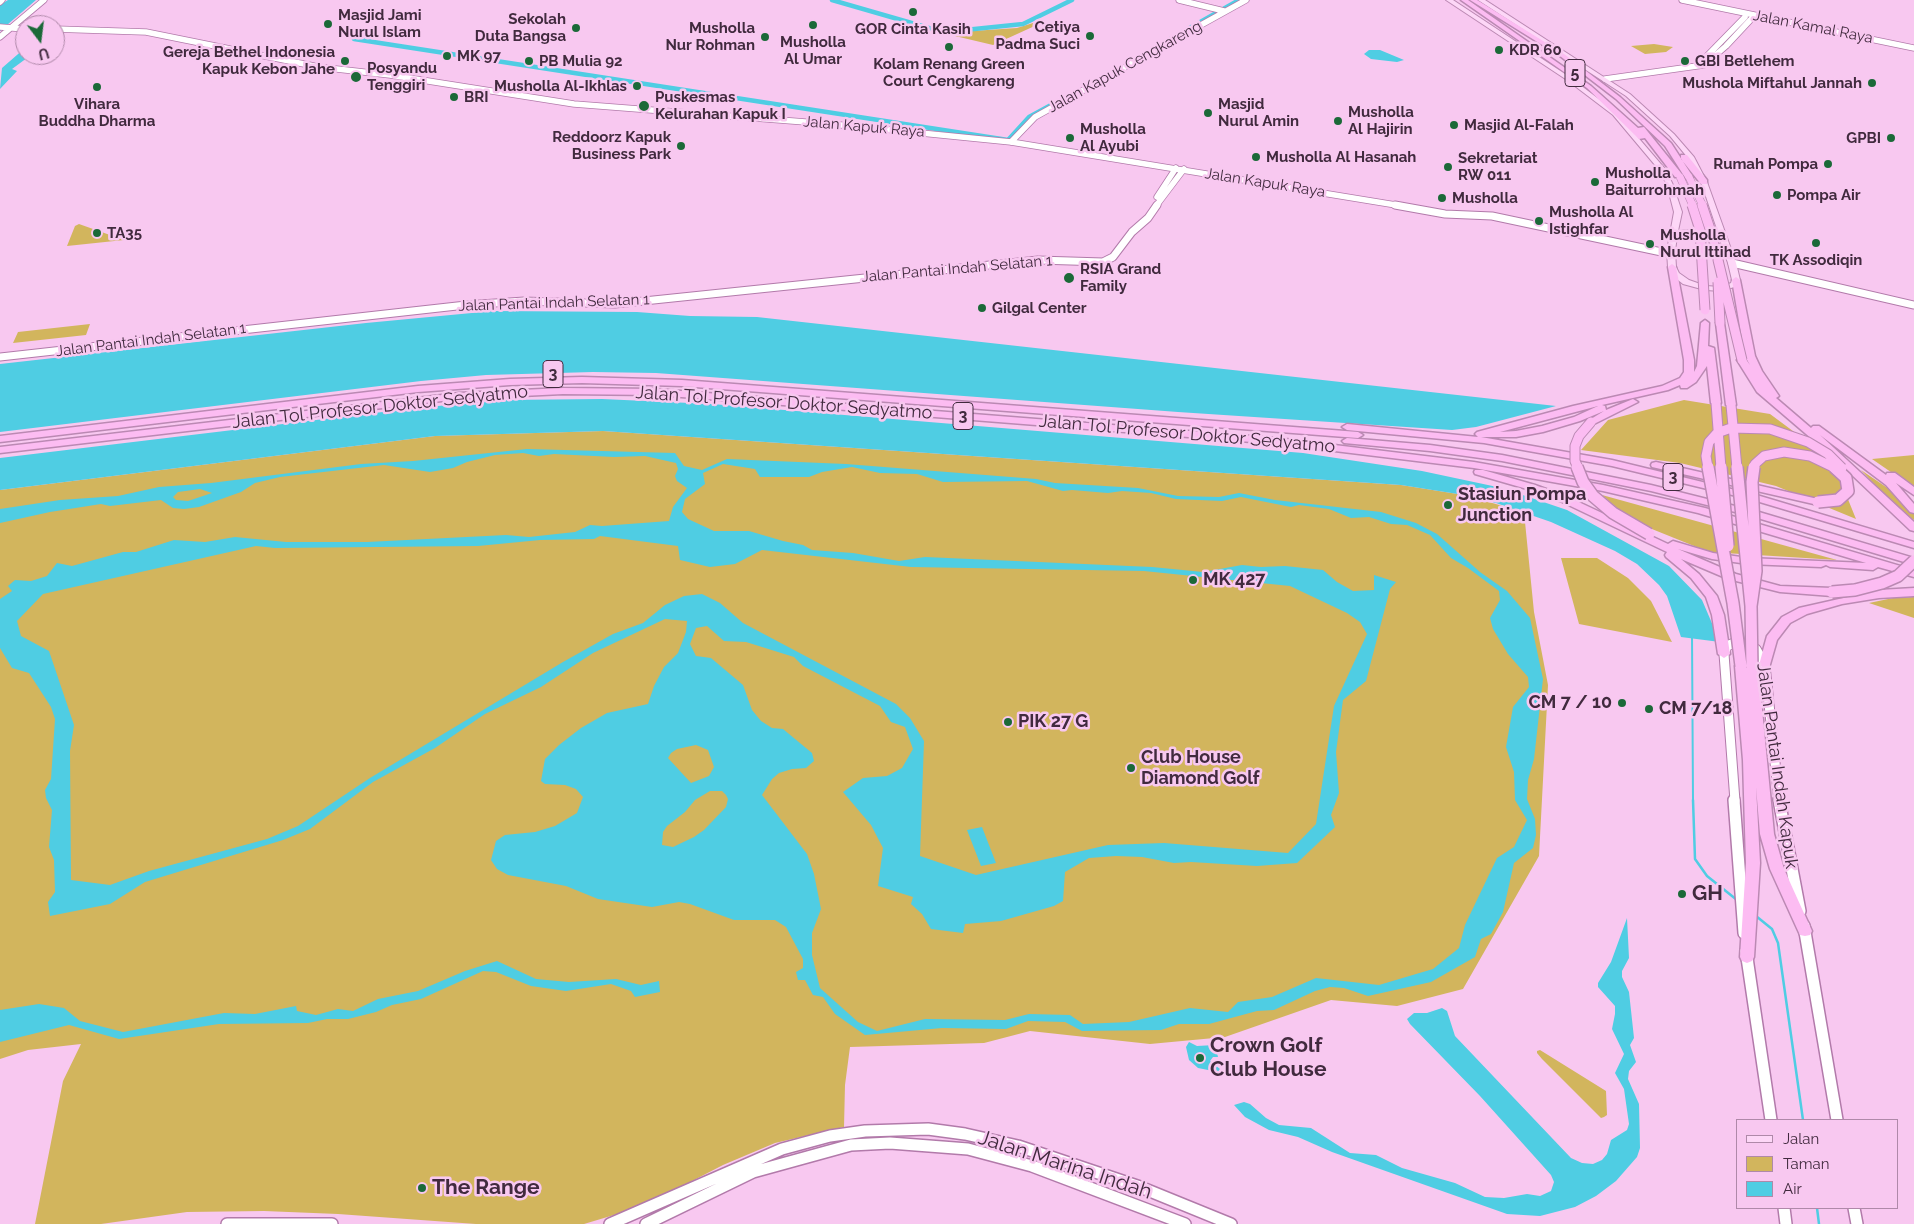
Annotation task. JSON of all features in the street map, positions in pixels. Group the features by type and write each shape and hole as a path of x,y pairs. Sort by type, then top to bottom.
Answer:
{"highway":[{"path":"1455,0 1503,33 1553,61"},
{"path":"1464,0 1553,61 1604,99 1626,120 1657,155 1663,170"},
{"name":"5","path":"1464,0 1553,56 1613,102 1658,148 1680,177 1692,204 1700,230 1705,321"},
{"name":"5","path":"1473,0 1602,80 1668,145 1690,177 1711,231 1718,260"},
{"path":"1602,80 1660,129 1704,182"},
{"path":"1718,260 1720,323 1731,405 1751,606 1753,666 1767,834 1777,869 1805,931"},
{"path":"1718,260 1743,363 1760,390 1794,416 1870,467 1900,492 1914,510"},
{"path":"1480,434 1573,409 1666,388 1683,380 1689,372 1689,360 1672,267"},
{"path":"1736,280 1750,356 1774,396"},
{"path":"1705,321 1702,366 1693,380 1681,387 1618,407 1591,422 1579,436 1574,454 1576,468 1593,496 1613,513 1649,534 1686,549 1723,558 1763,562 1864,566 1914,574"},
{"path":"1705,321 1716,403 1732,603"},
{"path":"1743,363 1794,416 1914,529"},
{"name":"Jalan Tol Profesor Doktor Sedyatmo","path":"0,432 415,383 487,377 601,373 711,377 1426,433 1535,448 1666,475 1764,500 1914,545"},
{"name":"Jalan Tol Profesor Doktor Sedyatmo","path":"0,439 470,384 582,380 682,383 1368,436 1471,448 1569,464 1706,495 1914,556"},
{"name":"Jalan Tol Profesor Doktor Sedyatmo","path":"0,444 477,388 552,385 647,386 1176,426 1468,453 1550,466 1686,496 1914,561"},
{"path":"1467,435 1507,435 1543,429 1577,420 1621,402 1681,387"},
{"name":"Jalan Tol Profesor Doktor Sedyatmo","path":"0,450 459,396 597,391 702,395 1277,441 1466,463 1603,488 1701,510 1914,574"},
{"path":"1794,416 1845,443 1914,492"},
{"path":"1747,956 1748,913 1753,863 1749,760 1753,666 1732,603 1706,448 1711,438 1722,431 1735,428 1775,430 1813,444 1842,468 1884,510 1914,529"},
{"path":"1426,433 1467,435 1642,462 1818,502 1838,500 1848,491 1846,478 1833,466 1810,456 1784,452 1764,456 1755,464 1752,482 1756,571 1751,606"},
{"path":"1277,441 1422,462 1489,475 1548,493 1595,513 1692,560 1742,580 1838,599 1914,592"},
{"path":"1595,513 1665,552 1695,576 1711,596 1716,608 1724,654"},
{"path":"1753,666 1786,620 1855,590 1882,583 1898,576 1914,561"}],"main road":[{"path":"1449,0 1591,94 1615,114 1663,170 1678,212 1671,254 1672,267 1686,282 1705,288 1726,288 1736,280 1725,240 1704,182"},
{"path":"1481,0 1602,80"},
{"name":"Jalan Kapuk Raya","path":"65,29 146,32 199,41 228,50 319,67 390,75 574,104 831,124 1011,142 1445,214 1499,217 1671,254"},
{"path":"1678,220 1700,228 1714,227 1719,224"},
{"path":"1674,234 1699,232 1725,240"},
{"name":"Jalan Pantai Indah Selatan 1","path":"0,357 503,300"},
{"name":"Jalan Marina Indah","path":"610,1224 748,1162 782,1149 830,1136 865,1131 928,1129 965,1134 1018,1146 1140,1188 1231,1224"}],"street":[{"path":"0,37 12,28 22,16 44,0"},
{"path":"1179,0 1224,11"},
{"name":"Jalan Kapuk Cengkareng","path":"1011,142 1035,117 1246,0"},
{"name":"Jalan Kamal Raya","path":"1682,0 1914,48"},
{"path":"1703,64 1751,15"},
{"path":"1602,80 1703,64 1751,15"},
{"path":"2,28 15,28"},
{"name":"Jalan Pantai Indah Selatan 1","path":"0,352 292,319 503,300 615,304 1038,260 1103,262 1113,257 1132,232 1146,220 1179,170"},
{"path":"1733,266 1914,305"},
{"name":"Jalan Pantai Indah Kapuk","path":"1724,654 1729,644 1747,644 1759,652 1753,666"},
{"path":"1724,654 1740,891 1748,913"},
{"path":"1805,931 1836,1119"},
{"path":"1747,956 1771,1119"},
{"name":"Jalan Marina Indah","path":"646,1224 753,1172 851,1145 890,1143 968,1149 1032,1166 1184,1224"},
{"path":"1784,1209 1786,1224"},
{"path":"1854,1209 1857,1224"},
{"path":"226,1224 332,1224"}],"green space":[{"path":"1033,23 1039,24 993,45 955,36 958,35 958,32 1017,28"},
{"path":"1654,44 1673,47 1666,52 1645,54 1631,46"},
{"path":"79,224 124,240 67,246 75,226"},
{"path":"90,324 86,335 13,343 18,332"},
{"path":"1684,400 1770,414 1832,460 1856,519 1776,486 1680,463 1581,450 1608,420"},
{"path":"603,431 1401,485 1464,495 1524,512 1534,612 1548,685 1539,856 1463,989 1397,1006 1331,1000 1225,1037 1150,1044 1030,1031 984,1043 850,1047 845,1085 844,1127 775,1143 723,1165 644,1206 584,1224 476,1224 338,1214 264,1211 187,1212 101,1224 35,1224 63,1081 81,1044 28,1050 0,1059 0,490 435,436"},
{"path":"1914,455 1914,488 1872,459"},
{"path":"1861,470 1914,506 1914,520 1897,508"},
{"path":"1602,495 1837,560 1709,552 1632,521"},
{"path":"1561,558 1597,558 1628,578 1651,601 1672,642 1579,624"},
{"path":"1914,597 1914,618 1869,603 1893,598"},
{"path":"1540,1050 1606,1091 1607,1115 1601,1118 1542,1059 1537,1053"}],"water":[{"path":"8,0 36,0 19,15 15,15 15,18 0,31 0,5"},
{"path":"1369,50 1380,50 1404,60 1397,62 1371,59 1364,54"},
{"path":"15,57 15,65 17,65 12,69 17,71 0,89 2,68"},
{"path":"493,311 637,312 690,316 757,317 1556,406 1476,427 1452,430 1178,412 656,373 593,372 486,375 421,381 0,432 0,364 366,323"},
{"path":"602,399 712,404 1303,453 1422,471 1502,488 1567,510 1669,566 1702,600 1720,642 1681,637 1667,596 1659,585 1637,564 1615,551 1551,522 1496,503 1464,495 1401,485 603,431 435,436 0,490 0,458 416,408 503,400"},
{"path":"527,449 675,453 684,466 702,470 727,459 846,464 1036,479 1055,483 1138,488 1178,496 1219,497 1239,493 1275,500 1381,512 1416,523 1437,534 1480,572 1507,591 1530,618 1543,679 1534,759 1528,780 1527,799 1535,819 1536,835 1533,848 1514,863 1503,912 1491,934 1481,939 1475,957 1431,982 1368,996 1344,988 1330,987 1315,991 1274,1010 1257,1011 1209,1024 1179,1024 1161,1030 1082,1031 1065,1022 1028,1021 1006,1029 942,1028 865,1035 835,1014 823,997 813,995 805,980 798,980 796,972 803,968 803,959 786,927 775,920 734,920 690,904 679,902 652,907 598,899 566,886 508,875 497,869 491,860 496,841 505,835 535,832 555,826 577,813 583,797 576,789 565,785 545,784 541,781 545,759 581,728 607,713 648,704 654,686 664,667 678,653 686,632 687,621 665,619 593,653 541,687 485,714 435,748 373,782 310,829 283,840 145,882 110,904 50,916 48,902 55,892 54,860 49,847 52,810 46,798 45,790 51,779 55,719 51,707 29,673 12,668 0,648 0,599 12,591 8,586 15,580 31,581 47,576 57,563 72,566 123,552 136,552 174,540 205,542 235,537 286,542 367,542 506,535 529,537 575,532 590,525 602,526 669,521 673,507 687,488 677,481 675,476 678,469 676,463 645,456 614,457 554,454 539,456 523,453 495,455 467,462 453,468 430,472 384,465 280,477 255,483 241,492 199,507 184,509 173,508 161,500 110,506 101,504 50,512 0,523 0,509 60,500 118,496 159,487 211,483 361,464 413,461","holes":["723,464 755,469 760,477 809,477 822,472 852,467 880,473 917,474 943,482 1027,481 1063,491 1151,493 1176,499 1222,501 1241,497 1291,507 1299,505 1329,509 1351,518 1369,517 1391,524 1407,525 1430,535 1451,558 1499,591 1500,600 1490,618 1493,629 1508,654 1528,677 1529,687 1513,707 1506,747 1514,772 1515,800 1527,820 1514,847 1497,858 1465,925 1459,948 1433,969 1379,985 1316,978 1272,997 1238,1002 1228,1012 1190,1008 1129,1022 1083,1024 1070,1015 1029,1014 1005,1020 925,1019 877,1031 858,1022 820,988 812,955 812,933 821,909 814,874 807,854 762,795 772,779 779,773 792,769 806,768 814,761 812,753 783,729 772,728 761,721 752,710 743,685 711,658 696,656 690,644 696,628 707,626 724,641 746,642 794,657 803,666 880,706 891,722 905,727 913,749 902,768 887,776 863,778 843,792 871,825 883,848 878,886 913,897 911,904 922,914 931,929 963,933 965,924 1001,921 1054,906 1063,901 1065,872 1089,858 1142,857 1174,863 1191,862 1257,866 1297,863 1335,827 1331,815 1339,793 1336,752 1343,700 1366,681 1390,589 1396,582 1374,575 1374,590 1353,591 1337,582 1323,570 1285,566 1261,567 1242,565 1203,572 1152,567 925,557 899,561 853,553 812,550 803,545 749,531 714,531 688,519 682,512 685,499 705,484 703,473","200,489 212,493 188,501 176,500 173,497 178,492","600,536 678,546 680,560 710,567 735,564 762,550 911,567 1144,571 1290,586 1347,613 1360,622 1367,634 1334,706 1316,824 1288,853 1164,843 1108,845 976,875 920,856 924,741 910,718 896,704 743,623 720,603 702,594 684,596 665,605 643,623 613,634 563,662 370,778 298,826 267,839 149,871 110,885 71,880 70,751 74,725 49,651 21,636 17,621 43,594 256,546 275,548 478,546 540,540 594,539","696,745 708,750 714,767 709,776 691,783 668,758 677,749","710,791 722,791 728,799 726,807 704,830 694,837 673,847 662,845 663,832 667,826 685,812 695,800"]},
{"path":"982,827 996,863 981,866 967,830"},
{"path":"1627,918 1629,958 1622,971 1622,977 1629,992 1634,1038 1630,1045 1636,1062 1629,1071 1628,1079 1639,1104 1640,1148 1637,1157 1616,1181 1596,1196 1575,1207 1540,1216 1507,1214 1332,1152 1298,1137 1269,1130 1245,1117 1234,1105 1244,1102 1250,1104 1266,1118 1279,1125 1311,1128 1350,1153 1376,1155 1402,1168 1455,1183 1485,1197 1504,1198 1527,1194 1540,1196 1551,1191 1554,1182 1551,1175 1407,1019 1414,1013 1427,1013 1442,1008 1447,1011 1455,1036 1571,1158 1582,1163 1593,1164 1602,1160 1607,1154 1611,1140 1627,1130 1629,1124 1624,1089 1615,1073 1624,1054 1612,1029 1615,1006 1598,987 1598,983 1611,962"},
{"path":"497,961 536,979 569,982 616,979 641,985 659,981 660,992 635,997 631,991 611,984 566,991 531,986 496,972 483,971 421,999 392,1005 376,1012 348,1019 327,1019 308,1023 219,1024 119,1039 69,1025 0,1042 0,1010 39,1004 64,1008 80,1021 123,1032 224,1013 255,1014 296,1006 297,1011 316,1015 338,1009 353,1011 378,999 418,991 465,971"},
{"name":"Crown Golf Club House","path":"1189,1042 1197,1046 1215,1045 1218,1057 1213,1057 1210,1061 1220,1069 1218,1072 1198,1068 1189,1060 1186,1047"}],"waterway":[{"path":"832,0 929,28 955,31 1023,24 1072,0"},
{"path":"1165,42 1239,0"},
{"path":"354,39 1008,140 1029,117 1051,105"},
{"path":"1692,635 1693,801"},
{"path":"1693,800 1695,859 1707,876 1737,900"},
{"path":"1756,916 1772,929 1778,943 1803,1119"},
{"path":"1817,1209 1819,1224"}],"place":[{"name":"GOR Cinta Kasih","path":"913,12"},
{"name":"Masjid Jami Nurul Islam","path":"328,24"},
{"name":"Musholla Al Umar","path":"813,25"},
{"name":"Sekolah Duta Bangsa","path":"576,28"},
{"name":"Cetiya Padma Suci","path":"1090,36"},
{"name":"Musholla Nur Rohman","path":"765,37"},
{"name":"Kolam Renang Green Court Cengkareng","path":"949,47"},
{"name":"KDR 60","path":"1499,50"},
{"name":"MK 97","path":"447,56"},
{"name":"Gereja Bethel Indonesia Kapuk Kebon Jahe","path":"345,61"},
{"name":"PB Mulia 92","path":"529,61"},
{"name":"GBI Betlehem","path":"1685,61"},
{"name":"Posyandu Tenggiri","path":"356,77"},
{"name":"Mushola Miftahul Jannah","path":"1872,83"},
{"name":"Musholla Al-Ikhlas","path":"637,86"},
{"name":"Vihara Buddha Dharma","path":"97,87"},
{"name":"BRI","path":"454,97"},
{"name":"Puskesmas Kelurahan Kapuk I","path":"644,106"},
{"name":"Masjid Nurul Amin","path":"1208,113"},
{"name":"Musholla Al Hajirin","path":"1338,121"},
{"name":"Masjid Al-Falah","path":"1454,125"},
{"name":"Musholla Al Ayubi","path":"1070,138"},
{"name":"GPBI","path":"1891,138"},
{"name":"Reddoorz Kapuk Business Park","path":"681,146"},
{"name":"Musholla Al Hasanah","path":"1256,157"},
{"name":"Rumah Pompa","path":"1828,164"},
{"name":"Sekretariat RW 011","path":"1448,167"},
{"name":"Musholla Baiturrohmah","path":"1595,182"},
{"name":"Pompa Air","path":"1777,195"},
{"name":"Musholla","path":"1442,198"},
{"name":"Musholla Al Istighfar","path":"1539,221"},
{"name":"TA35","path":"97,233"},
{"name":"TK Assodiqin","path":"1816,243"},
{"name":"Musholla Nurul Ittihad","path":"1650,244"},
{"name":"RSIA Grand Family","path":"1069,278"},
{"name":"Gilgal Center","path":"982,308"},
{"name":"Stasiun Pompa Junction","path":"1448,505"},
{"name":"MK 427","path":"1193,580"},
{"name":"CM 7 / 10","path":"1622,703"},
{"name":"CM 7/18","path":"1649,709"},
{"name":"PIK 27 G","path":"1008,722"},
{"name":"Club House Diamond Golf","path":"1131,768"},
{"name":"GH","path":"1682,894"},
{"name":"Crown Golf Club House","path":"1200,1058"},
{"name":"The Range","path":"422,1188"}]}
